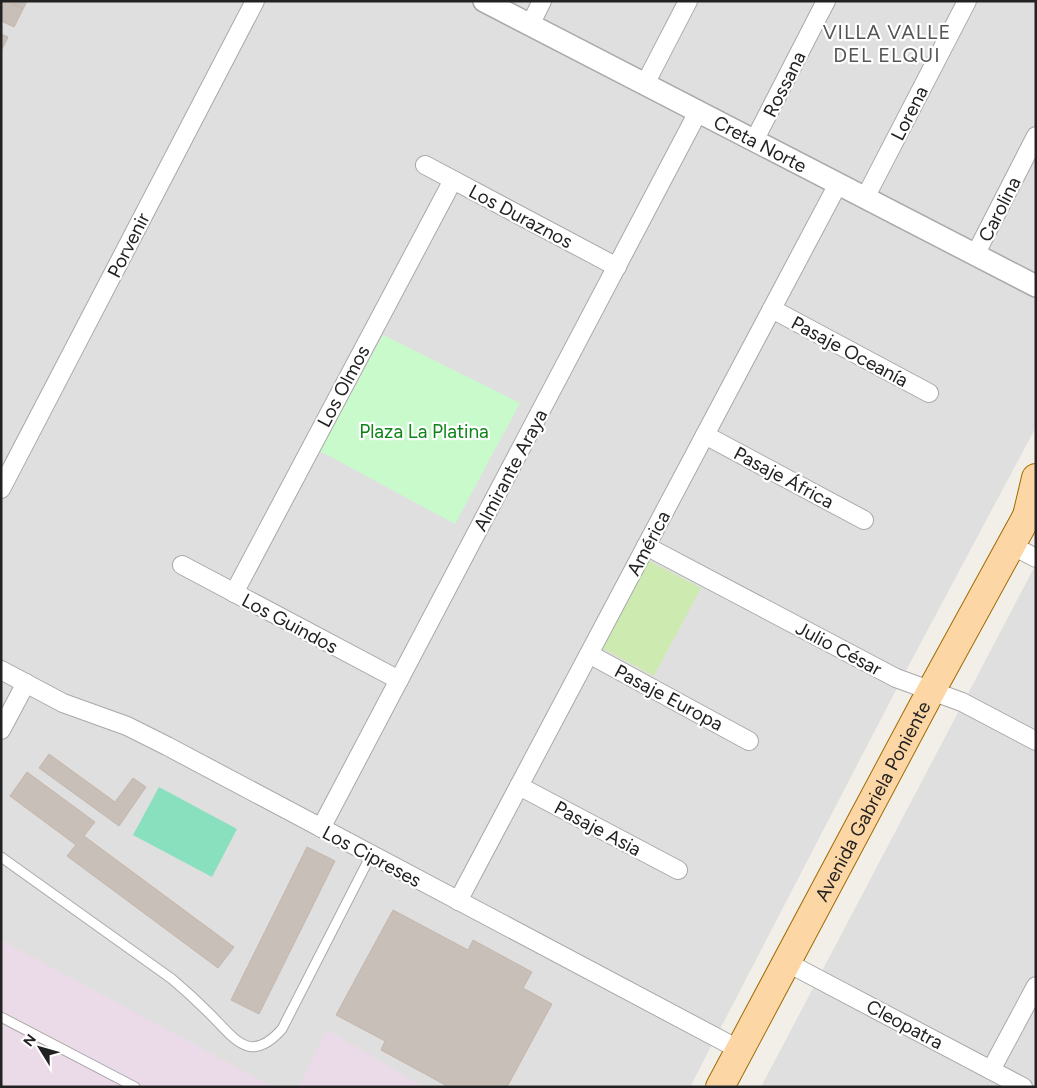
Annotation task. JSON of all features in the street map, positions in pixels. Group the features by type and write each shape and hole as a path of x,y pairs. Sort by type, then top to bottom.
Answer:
{"main road":[{"name":"Avenida Gabriela Poniente","path":"720,1087 931,691 1031,511 1036,478"}],"street":[{"name":"Porvenir","path":"1,489 255,1"},
{"name":"Creta Norte","path":"484,1 1036,286"},
{"path":"530,25 542,1"},
{"path":"644,84 688,1"},
{"name":"Rossana","path":"754,141 826,1"},
{"name":"Lorena","path":"865,198 967,1"},
{"name":"Almirante Araya","path":"320,828 698,112"},
{"name":"Carolina","path":"975,254 1036,136"},
{"name":"Los Duraznos","path":"425,165 617,267"},
{"name":"Los Olmos","path":"234,593 453,180"},
{"name":"América","path":"458,901 838,184"},
{"name":"Pasaje Oceanía","path":"772,309 929,393"},
{"name":"Pasaje África","path":"705,435 864,520"},
{"path":"1011,545 1036,558"},
{"name":"Julio César","path":"646,546 896,678 962,702 1036,741"},
{"name":"Los Guindos","path":"182,565 399,680"},
{"name":"Pasaje Europa","path":"589,654 749,740"},
{"name":"Los Cipreses","path":"1,670 63,703 127,726 167,746 740,1050"},
{"path":"1,730 26,683"},
{"name":"Pasaje Asia","path":"519,786 678,870"},
{"name":"Cleopatra","path":"786,962 1023,1087"},
{"path":"991,1070 1036,986"}],"lane":[{"path":"1,857 172,980 195,999 239,1042 250,1046 261,1046 272,1040 282,1029 371,855"},
{"path":"1,1017 135,1087"}],"shaded area":[{"path":"1,1 1036,1 1036,427 909,665 690,1087 1,1087"},
{"path":"1036,564 1036,1087 761,1087 983,665"},
{"path":"1,940 273,1087 10,1087 1,1082"},
{"path":"327,1030 424,1087 298,1087"}],"green space":[{"name":"Plaza La Platina","path":"383,335 520,403 455,524 320,451"},
{"path":"647,560 701,588 654,676 600,647"},
{"path":"159,787 237,829 212,877 133,835"}],"building":[{"path":"1,1 8,1 23,9 14,27 1,21"},
{"path":"8,1 27,1 23,9"},
{"path":"1,34 8,37 1,51"},
{"path":"49,754 115,802 133,778 146,787 119,826 39,768"},
{"path":"27,772 95,822 84,836 234,947 218,968 67,856 76,845 10,796"},
{"path":"307,847 335,861 259,1014 231,1000"},
{"path":"393,910 468,950 473,940 532,972 523,988 552,1004 507,1087 449,1087 381,1050 385,1041 336,1015"}],"district":[{"name":"VILLA VALLE DEL ELQUI","path":"887,44"}]}
